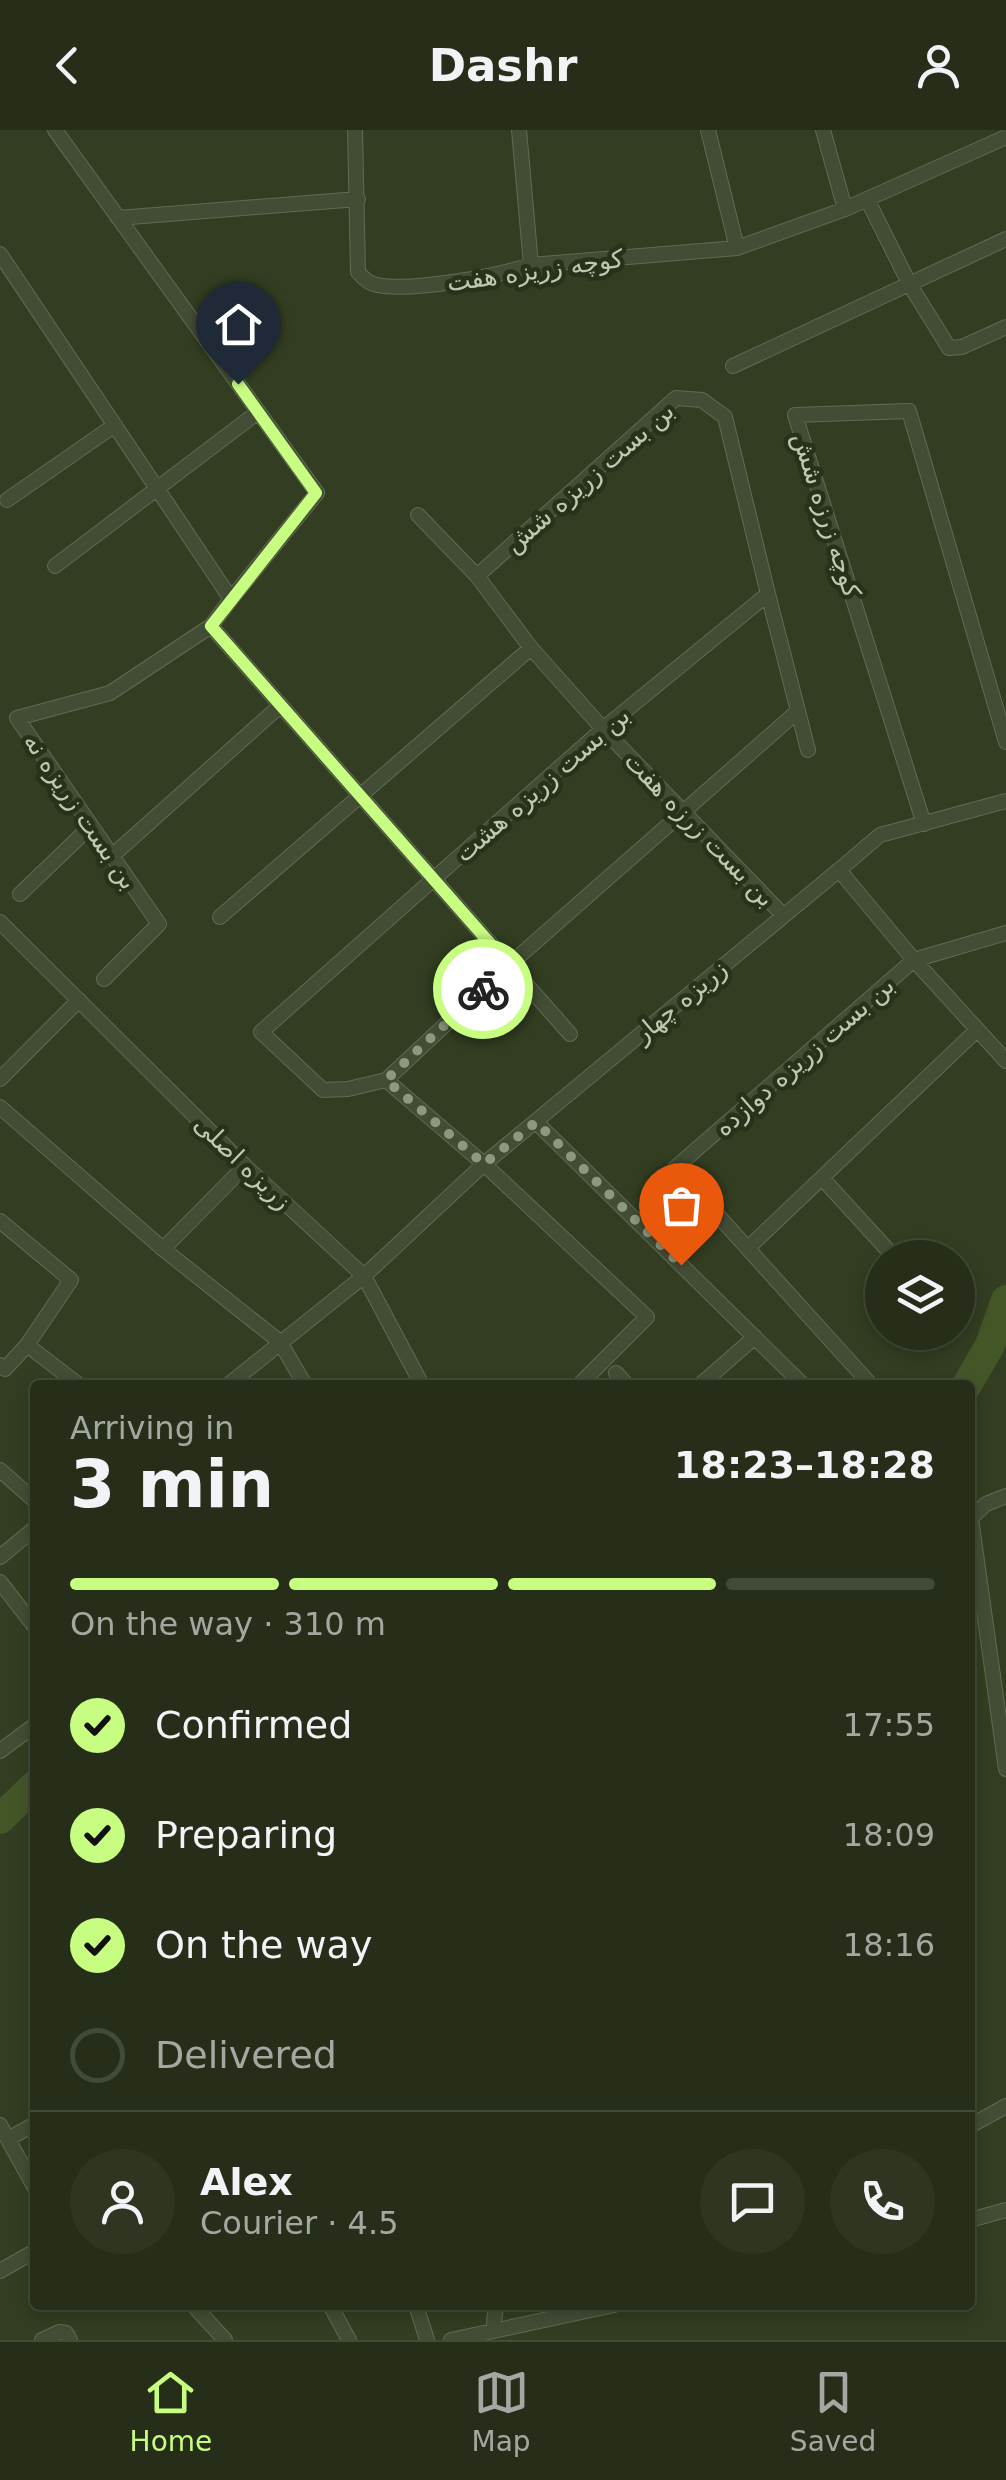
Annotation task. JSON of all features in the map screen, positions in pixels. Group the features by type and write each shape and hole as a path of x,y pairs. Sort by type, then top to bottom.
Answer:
{"street":[{"path":"55,130 316,493 211,626 570,1034"},
{"name":"کوچه زریزه هفت","path":"355,130 358,272 377,285 428,284 500,275 532,265 737,248 845,209 1006,136"},
{"path":"519,130 532,265"},
{"path":"708,130 737,248"},
{"path":"822,130 845,209"},
{"path":"118,218 358,199"},
{"path":"868,199 910,285 948,348 962,347 1006,327"},
{"path":"733,366 1006,240"},
{"path":"0,254 231,599"},
{"name":"بن بست زریزه شش","path":"478,576 676,398 702,400 725,418 768,594"},
{"name":"کوچه زرزه شش","path":"924,824 795,415 909,411 1006,742"},
{"path":"55,566 258,412"},
{"path":"8,500 115,426"},
{"path":"418,516 478,576"},
{"name":"بن بست زرزه هفت","path":"478,576 531,648 783,915"},
{"path":"768,594 808,750"},
{"name":"بن بست زریزه هشت","path":"386,1080 324,1090 261,1032 604,729 768,594"},
{"name":"بن بست زریزه نه","path":"104,979 159,924 17,718 110,694 211,626"},
{"path":"220,917 531,648"},
{"path":"112,856 281,705"},
{"path":"584,1380 647,1317 484,1164 386,1080 509,965 798,712"},
{"name":"زریزه چهار","path":"364,1276 484,1164 880,834 1006,801"},
{"path":"20,894 92,826"},
{"path":"839,870 914,960 1006,933"},
{"name":"زریزه اصلی","path":"0,922 245,1166 364,1276 419,1380"},
{"name":"بن بست زریزه دوازده","path":"867,1380 675,1168 914,960 1006,1061"},
{"path":"0,1079 78,1000"},
{"path":"748,1248 978,1030"},
{"path":"0,1108 163,1249 280,1342 302,1380"},
{"path":"536,1122 798,1380"},
{"path":"163,1249 245,1166"},
{"path":"822,1178 879,1240"},
{"path":"0,1221 71,1280 27,1345 2,1370"},
{"path":"234,1380 364,1276"},
{"path":"706,1380 754,1337"},
{"path":"27,1345 72,1380"},
{"path":"616,1373 622,1380"},
{"path":"0,1470 30,1497"},
{"path":"975,1515 986,1504 1006,1496"},
{"path":"0,1557 30,1532"},
{"path":"975,1548 1006,1769"},
{"path":"0,1582 30,1621"},
{"path":"0,1751 30,1729"},
{"path":"975,2123 1006,2106"},
{"path":"0,2125 30,2179"},
{"path":"8,2139 30,2127"},
{"path":"975,2219 1006,2210"},
{"path":"0,2271 30,2254"},
{"path":"198,2310 225,2340"},
{"path":"333,2310 349,2340"},
{"path":"418,2310 428,2340"},
{"path":"493,2332 495,2310"},
{"path":"451,2340 590,2310"},
{"path":"42,2340 58,2332 66,2333 70,2340"}],"waterway":[{"path":"970,1380 990,1345 1006,1300"},
{"path":"0,1819 30,1790"}],"way so far":[{"path":"483,989 386,1080 484,1164 536,1122 681,1265"}],"route":[{"path":"238,384 316,493 211,626 509,965 483,989"}]}
